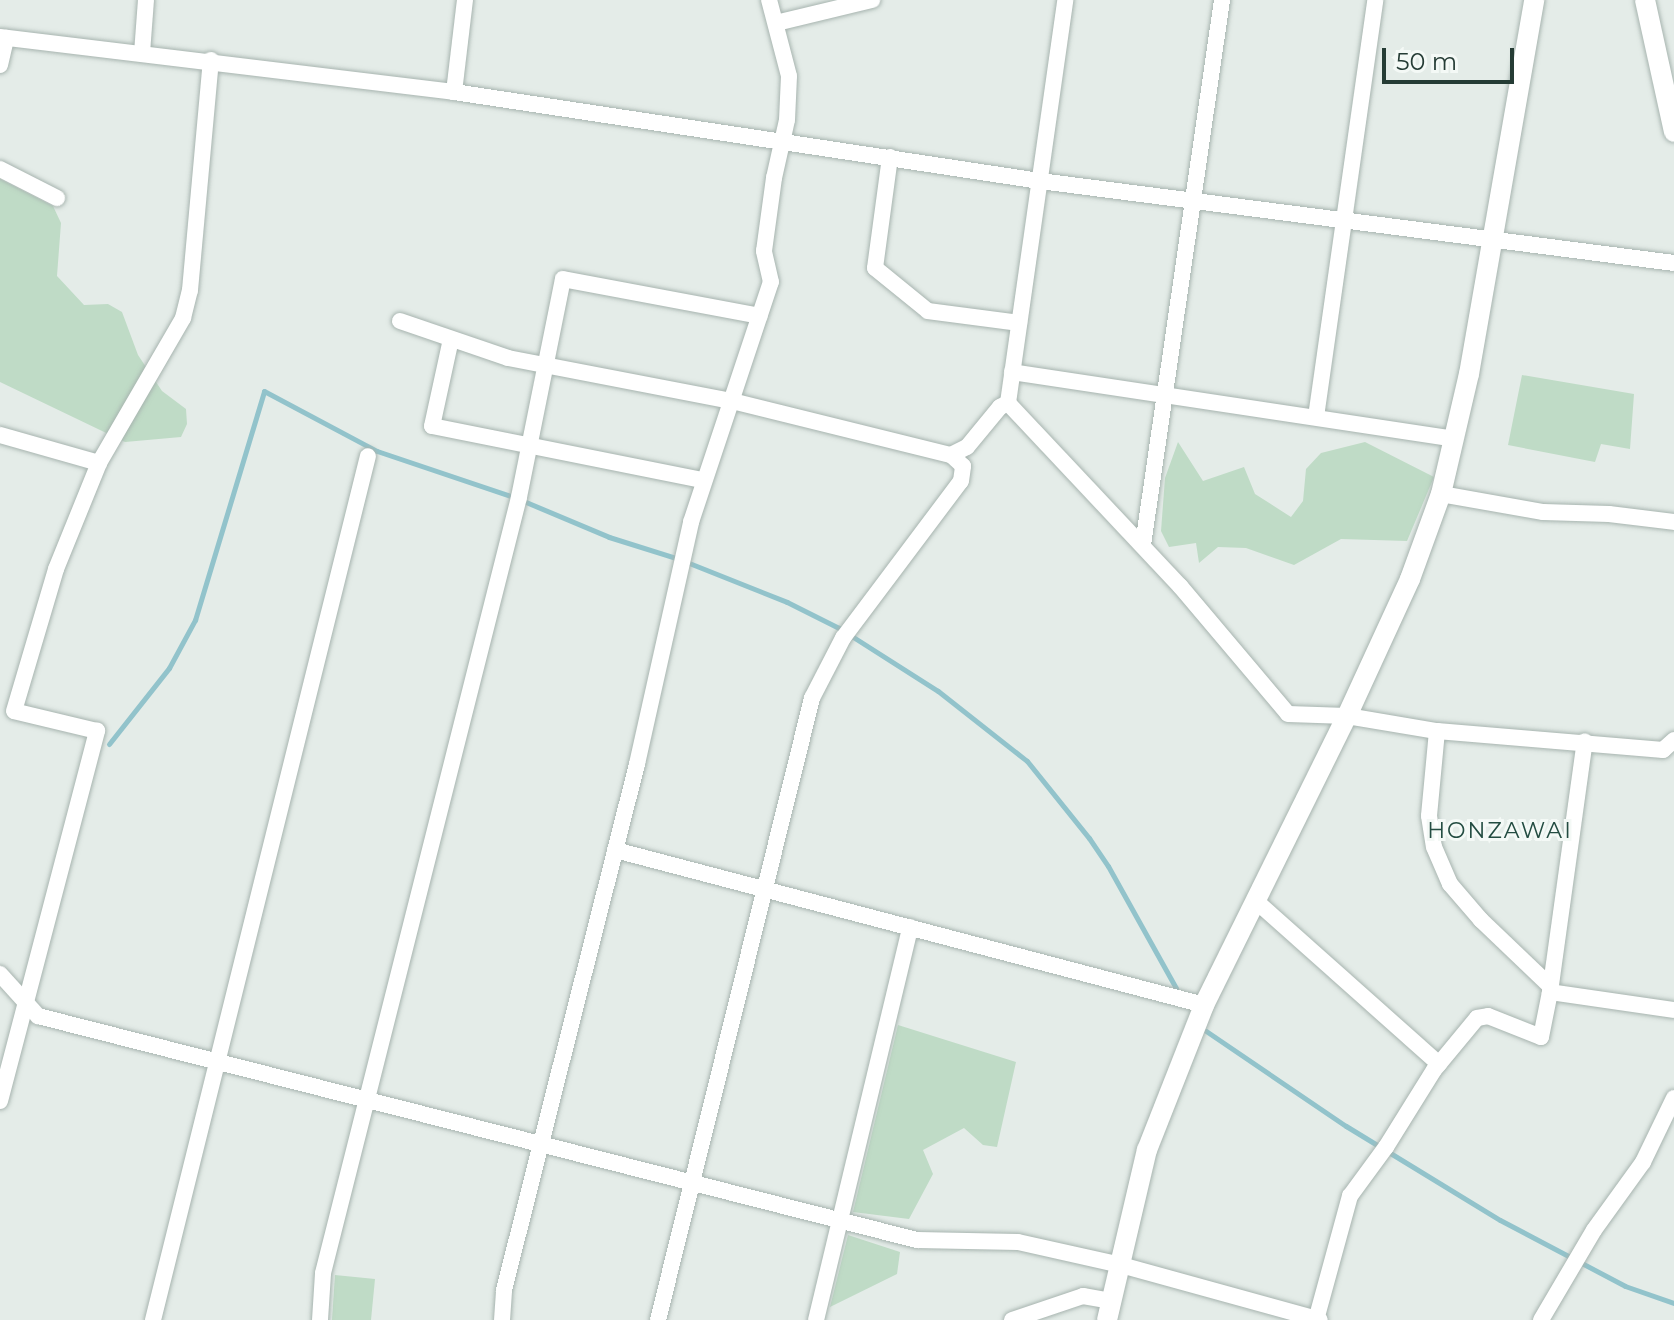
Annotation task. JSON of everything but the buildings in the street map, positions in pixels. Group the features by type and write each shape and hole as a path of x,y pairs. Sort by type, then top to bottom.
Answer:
{"street":[{"path":"142,53 146,0"},
{"path":"454,92 465,0"},
{"path":"502,1320 504,1290 615,850 703,480 771,282 764,251 787,120 789,76 769,0"},
{"path":"776,23 872,0"},
{"path":"1008,403 1065,0"},
{"path":"1143,545 1222,0"},
{"path":"1316,417 1375,0"},
{"path":"1012,1320 1083,1296 1109,1311 1147,1150 1204,1005 1347,716 1410,579 1441,494 1455,439 1534,0"},
{"path":"1645,0 1674,132"},
{"path":"0,65 3,38 211,60 782,139 1040,181 1674,263"},
{"path":"0,1101 97,731 14,711 56,569 99,463 155,369 186,307 211,60"},
{"path":"890,157 875,268 928,311 1019,323"},
{"path":"0,169 57,198"},
{"path":"320,1320 323,1273 518,500 563,279 760,316"},
{"path":"400,321 508,358 732,401 951,455 963,466 961,481 847,634 812,698 658,1320"},
{"path":"451,339 432,426 703,480"},
{"path":"1012,372 1455,439"},
{"path":"951,455 967,447 1000,407 1008,403"},
{"path":"1008,403 1143,545 1288,714 1347,716 1437,731 1585,741 1663,750 1674,740"},
{"path":"0,435 99,463"},
{"path":"153,1320 368,456"},
{"path":"1441,494 1508,508 1674,522"},
{"path":"1437,731 1429,816 1434,847 1450,884 1550,989 1674,1010"},
{"path":"0,974 38,1016 692,1180 917,1240 1018,1242 1121,1265 1317,1320 1350,1196 1384,1150 1439,1064 1477,1018 1488,1016 1541,1037 1585,741"},
{"path":"615,850 1204,1005"},
{"path":"1256,901 1439,1064"},
{"path":"816,1320 910,927"},
{"path":"1541,1320 1579,1254 1643,1162 1674,1098"}],"green space":[{"path":"0,179 53,206 61,223 57,276 84,305 108,304 122,312 138,355 162,391 186,409 187,424 181,437 125,442 0,382"},
{"path":"1522,375 1634,394 1630,449 1601,444 1595,462 1508,445"},
{"path":"1178,442 1203,481 1244,467 1255,494 1291,517 1303,501 1306,469 1321,453 1365,442 1434,477 1407,541 1341,539 1294,565 1246,548 1218,547 1199,563 1196,543 1169,547 1161,531 1165,478"},
{"path":"898,1025 1016,1062 997,1147 983,1145 964,1128 923,1150 933,1174 909,1219 853,1212"},
{"path":"848,1235 900,1252 897,1274 830,1307"},
{"path":"335,1275 375,1279 371,1320 332,1320"}],"waterway":[{"path":"109,744 169,668 195,620 264,391 377,451 514,497 609,537 679,559 787,602 839,628 938,691 1027,761 1089,838 1176,988"},
{"path":"1206,1031 1346,1126 1500,1220 1625,1286 1674,1303"}],"district":[{"name":"HONZAWAI","path":"1500,831"}]}
